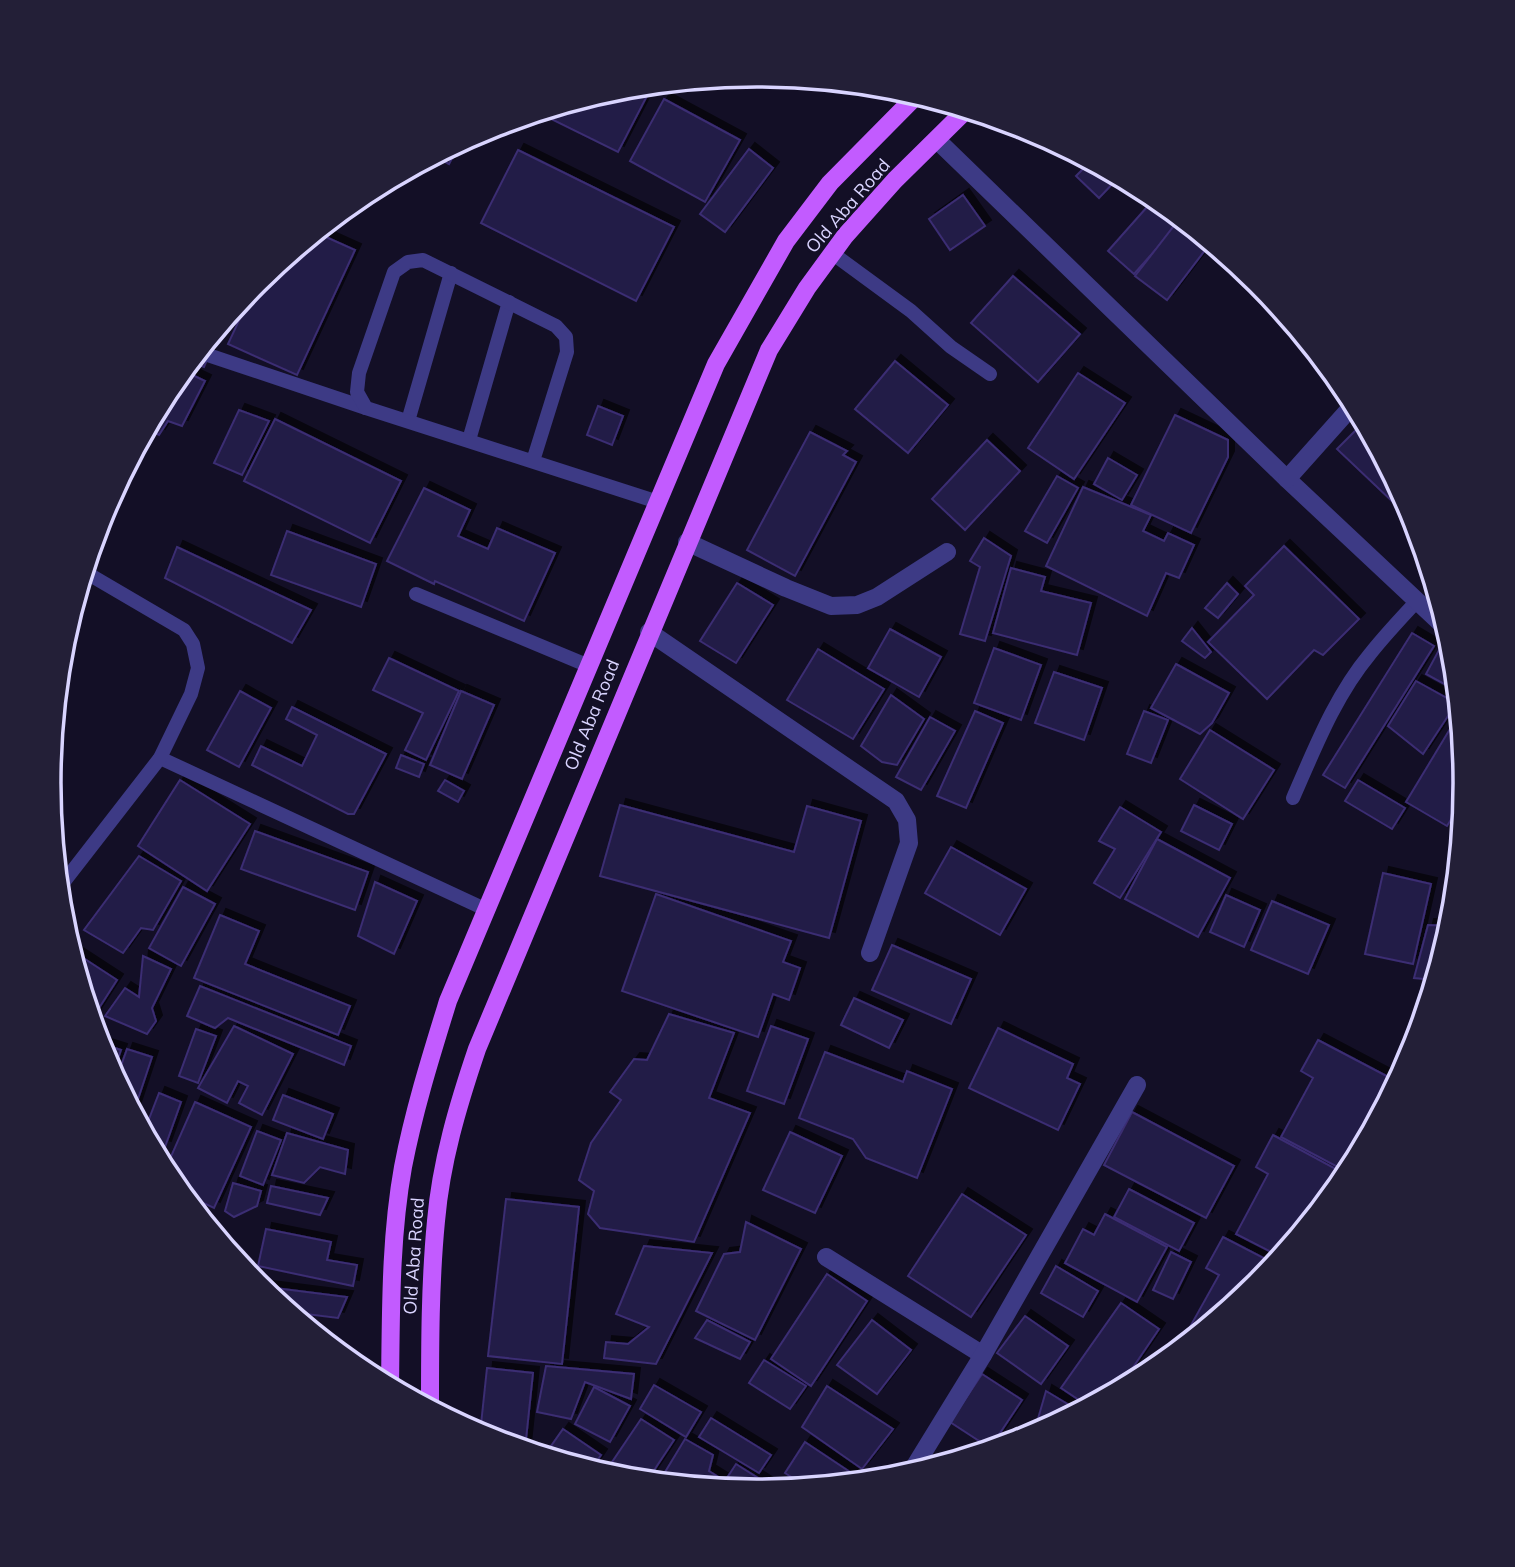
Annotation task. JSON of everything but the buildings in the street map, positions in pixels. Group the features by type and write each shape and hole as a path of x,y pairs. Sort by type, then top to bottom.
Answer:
{"main road":[{"name":"Old Aba Road","path":"390,1374 393,1255 403,1168 421,1086 444,1013 716,364 786,241 830,183 908,104"},
{"name":"Old Aba Road","path":"430,1397 430,1314 436,1219 460,1098 477,1049 649,632 769,349 832,253 895,180 959,117"}],"street":[{"path":"937,140 1287,479 1433,616"},
{"path":"1287,479 1346,413"},
{"path":"687,542 786,589 831,606 857,606 877,597 947,552"},
{"path":"649,632 896,801 907,820 909,843 870,953"},
{"path":"918,1460 983,1356 1137,1085"},
{"path":"826,1256 983,1356"}],"lane":[{"path":"832,253 911,311 951,347 990,374"},
{"path":"366,408 357,392 359,373 394,272 408,262 423,260 556,326 566,337 567,352 533,461"},
{"path":"408,422 451,274"},
{"path":"470,440 509,302"},
{"path":"209,355 658,502"},
{"path":"68,877 160,758 191,694 198,668 192,645 184,630 93,577"},
{"path":"416,594 589,666"},
{"path":"1293,798 1342,694 1368,655 1417,601"},
{"path":"160,758 487,910"}]}
